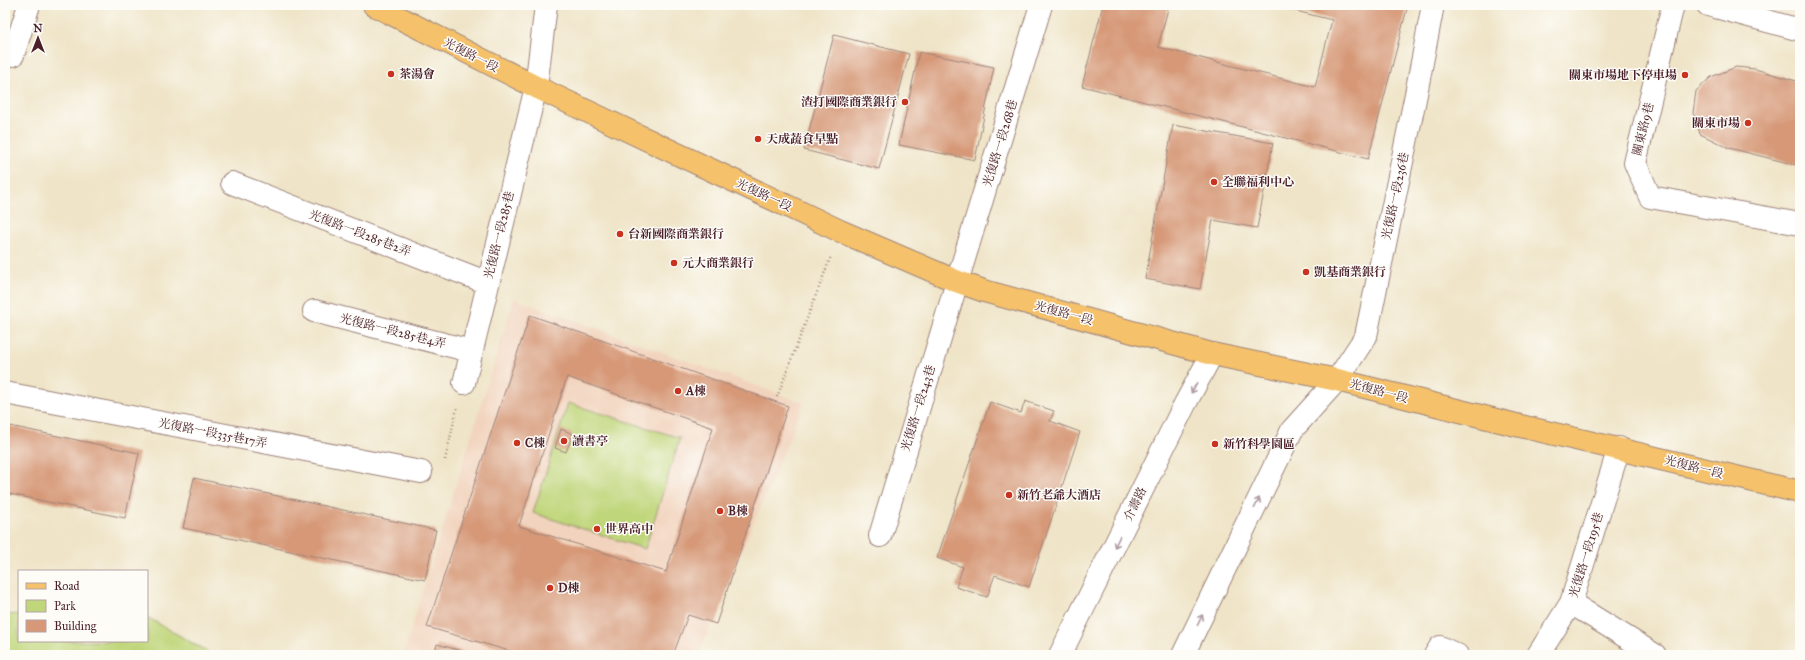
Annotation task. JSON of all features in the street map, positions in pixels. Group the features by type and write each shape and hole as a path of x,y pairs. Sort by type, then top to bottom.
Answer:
{"main road":[{"name":"光復路一段","path":"374,5 536,87 840,231 956,281 984,291 1212,354 1337,380 1504,422 1800,492"}],"street":[{"path":"13,55 29,5"},
{"name":"光復路一段285巷","path":"464,383 536,87 546,5"},
{"name":"光復路一段268巷","path":"956,281 969,248 1041,5"},
{"name":"光復路一段236巷","path":"1337,380 1366,336 1433,5"},
{"name":"關東路9巷","path":"1673,5 1635,163 1650,197 1800,224"},
{"path":"1708,5 1800,30"},
{"name":"光復路一段285巷2弄","path":"232,183 488,283"},
{"name":"光復路一段243巷","path":"880,536 956,281"},
{"name":"光復路一段285巷4弄","path":"314,311 471,351"},
{"name":"介壽路","path":"1060,655 1212,354"},
{"path":"1183,655 1292,430 1337,380"},
{"name":"光復路一段335巷17弄","path":"5,393 421,472"},
{"name":"光復路一段195巷","path":"1538,655 1571,603 1619,448"},
{"path":"1571,603 1655,655"},
{"path":"1435,655 1440,647 1457,655"}],"path":[{"path":"777,397 840,231"},
{"path":"443,466 464,383"}],"shaded area":[{"name":"世界高中","path":"514,299 804,403 698,655 403,655"}],"green space":[{"path":"568,403 680,438 645,549 533,513"},
{"path":"18,614 18,642 148,642 148,618 213,655 5,655 5,615"}],"building":[{"path":"1103,5 1169,5 1158,47 1315,87 1332,20 1288,9 1289,5 1408,5 1368,159 1082,86"},
{"path":"834,35 909,54 879,169 804,150"},
{"path":"919,52 994,67 975,160 899,145"},
{"name":"關東市場","path":"1736,67 1755,69 1800,82 1800,166 1729,148 1700,134 1693,113 1696,91 1711,77"},
{"name":"全聯福利中心","path":"1173,125 1273,143 1257,228 1213,220 1200,289 1145,279"},
{"name":"世界高中","path":"530,315 788,406 716,624 688,615 673,655 523,655 427,627","holes":["567,377 713,428 666,572 519,526"]},
{"name":"新竹老爺大酒店","path":"1025,401 1054,411 1050,421 1080,432 1029,587 995,575 987,597 956,587 963,567 937,558 990,402 1021,413"},
{"path":"5,425 139,453 125,518 5,493"},
{"name":"讀書亭","path":"561,429 573,434 566,452 555,448"},
{"path":"194,478 436,530 425,580 183,528"},
{"path":"437,644 469,653 469,655 434,655"}],"place":[{"name":"茶湯會","path":"391,74"},
{"name":"關東市場地下停車場","path":"1685,75"},
{"name":"渣打國際商業銀行","path":"905,102"},
{"name":"關東市場","path":"1748,123"},
{"name":"天成蔬食早點","path":"758,139"},
{"name":"全聯福利中心","path":"1214,182"},
{"name":"台新國際商業銀行","path":"620,234"},
{"name":"元大商業銀行","path":"674,263"},
{"name":"凱基商業銀行","path":"1306,272"},
{"name":"A棟","path":"678,391"},
{"name":"讀書亭","path":"564,441"},
{"name":"C棟","path":"517,443"},
{"name":"新竹科學園區","path":"1215,444"},
{"name":"新竹老爺大酒店","path":"1009,495"},
{"name":"B棟","path":"720,511"},
{"name":"世界高中","path":"597,529"},
{"name":"D棟","path":"550,588"}]}
